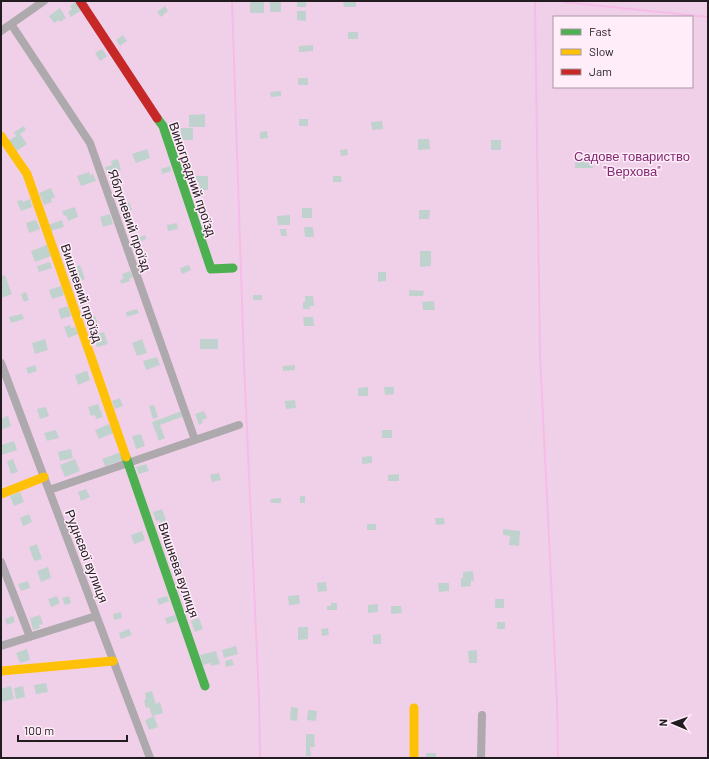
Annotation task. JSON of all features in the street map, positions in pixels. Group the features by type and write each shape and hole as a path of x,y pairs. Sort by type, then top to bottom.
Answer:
{"street":[{"path":"1,31 44,1"},
{"name":"Виноградний проїзд","path":"80,1 163,126 211,268 233,268"},
{"name":"Яблуневий проїзд","path":"11,24 90,143 195,440"},
{"name":"Вишневий проїзд","path":"1,136 26,174 128,463"},
{"name":"Руднєвої вулиця","path":"1,363 150,758"},
{"path":"49,490 239,425"},
{"name":"Вишнева вулиця","path":"128,463 205,686"},
{"path":"1,494 44,477"},
{"path":"1,562 30,637"},
{"path":"1,646 96,616"},
{"path":"1,671 113,661"},
{"path":"414,708 414,758"},
{"path":"481,758 482,715"}],"green space":[{"name":"Садове товариство \"Верхова\"","path":"1,1 708,1 708,758 1,758"}],"building":[{"path":"76,1 82,10 71,17 68,12 72,9 70,6"},
{"path":"250,1 264,1 264,13 250,13"},
{"path":"270,1 281,1 281,12 270,12"},
{"path":"297,1 306,1 306,7 297,7"},
{"path":"343,1 356,1 356,7 344,7"},
{"path":"165,6 168,11 161,17 157,12"},
{"path":"60,8 66,18 60,22 59,20 54,23 49,16"},
{"path":"297,11 306,11 306,21 297,20"},
{"path":"348,32 358,32 358,39 348,39"},
{"path":"123,35 127,41 120,46 116,40"},
{"path":"313,45 313,51 299,52 299,46"},
{"path":"102,49 107,56 100,61 95,53"},
{"path":"298,78 308,78 308,85 298,85"},
{"path":"281,91 281,96 271,97 270,92"},
{"path":"205,114 205,127 189,127 189,115"},
{"path":"299,119 308,119 308,126 299,126"},
{"path":"382,121 383,129 372,130 371,122"},
{"path":"24,126 26,130 20,134 27,144 15,152 8,141 16,136 14,132"},
{"path":"181,128 193,128 193,140 181,140"},
{"path":"267,131 268,138 260,139 260,132"},
{"path":"418,139 429,139 430,149 418,150"},
{"path":"491,140 501,140 501,150 491,150"},
{"path":"147,149 150,158 136,163 132,154"},
{"path":"347,149 348,155 341,156 340,150"},
{"path":"593,157 593,168 575,168 575,158"},
{"path":"118,159 121,170 107,174 105,167 112,165 111,161"},
{"path":"170,166 171,171 162,174 161,169"},
{"path":"89,172 90,175 93,174 96,181 81,186 77,176"},
{"path":"195,176 208,176 208,190 200,190 199,182 196,182"},
{"path":"333,176 341,176 342,182 333,182"},
{"path":"51,188 55,197 51,199 52,202 44,205 39,193"},
{"path":"30,199 32,207 21,211 17,201 22,200 23,202"},
{"path":"129,202 132,210 121,213 119,205"},
{"path":"75,207 78,217 68,221 66,215 64,216 62,211"},
{"path":"302,208 312,208 312,218 302,218"},
{"path":"419,210 430,210 429,219 419,219"},
{"path":"110,214 113,224 103,227 100,217"},
{"path":"290,215 290,225 278,225 277,216"},
{"path":"36,220 40,229 29,233 26,223"},
{"path":"62,220 64,227 50,231 48,225"},
{"path":"177,223 178,229 168,231 167,225"},
{"path":"304,227 313,227 314,237 305,237"},
{"path":"280,229 286,229 287,236 281,236"},
{"path":"145,235 146,239 135,244 133,240"},
{"path":"47,245 51,256 35,262 31,251"},
{"path":"420,251 431,251 431,266 420,267"},
{"path":"50,262 52,268 39,272 37,266"},
{"path":"80,265 85,279 74,283 69,269"},
{"path":"189,265 191,270 182,274 180,268"},
{"path":"130,271 133,277 129,279 130,281 121,284 120,280 123,279 122,274"},
{"path":"378,272 386,272 386,281 378,282"},
{"path":"5,275 12,294 1,298 1,276"},
{"path":"61,286 64,295 52,299 49,290"},
{"path":"409,290 424,291 423,296 409,296"},
{"path":"26,292 29,300 24,302 21,294"},
{"path":"253,295 262,295 262,300 253,300"},
{"path":"305,296 313,296 314,306 310,306 310,309 303,309"},
{"path":"434,301 435,310 423,310 422,302"},
{"path":"68,306 71,316 61,319 58,309"},
{"path":"137,309 139,313 127,317 126,312"},
{"path":"22,314 24,319 11,323 9,317"},
{"path":"95,316 98,324 89,328 86,320"},
{"path":"303,317 313,317 314,326 304,326"},
{"path":"70,325 71,328 75,327 78,334 68,338 64,327"},
{"path":"104,332 108,344 97,347 93,335"},
{"path":"45,339 48,350 35,354 32,343"},
{"path":"142,339 147,353 137,356 132,343"},
{"path":"200,339 218,339 218,349 200,349"},
{"path":"157,357 160,365 146,370 143,361"},
{"path":"35,365 37,371 28,374 26,368"},
{"path":"295,365 295,370 283,371 283,366"},
{"path":"87,371 90,380 78,385 75,375"},
{"path":"368,387 368,396 358,396 358,388"},
{"path":"384,387 394,387 394,394 385,395"},
{"path":"120,398 123,406 115,409 112,401"},
{"path":"295,400 296,408 286,409 285,401"},
{"path":"98,404 103,417 96,419 95,415 91,416 88,407"},
{"path":"154,405 158,417 153,419 149,406"},
{"path":"46,407 49,416 40,419 37,409"},
{"path":"182,411 184,416 160,425 165,438 159,441 152,422"},
{"path":"204,411 207,418 202,420 203,423 199,425 195,414"},
{"path":"8,416 11,426 1,430 1,419"},
{"path":"109,424 113,433 99,439 95,430"},
{"path":"56,430 59,438 47,441 44,433"},
{"path":"382,430 392,430 392,438 382,438"},
{"path":"141,434 145,446 136,449 132,436"},
{"path":"14,441 17,450 1,455 1,445"},
{"path":"71,449 73,458 60,461 58,452"},
{"path":"121,452 123,460 105,466 102,459"},
{"path":"372,456 372,463 362,464 362,457"},
{"path":"13,459 18,472 11,474 7,461"},
{"path":"75,459 80,471 65,477 60,465"},
{"path":"146,464 149,471 139,474 136,467"},
{"path":"219,473 221,480 212,482 210,475"},
{"path":"399,474 399,481 388,481 388,475"},
{"path":"86,489 90,497 81,501 78,492"},
{"path":"20,492 24,502 14,506 10,496"},
{"path":"300,496 305,496 305,503 300,503"},
{"path":"281,498 281,503 271,503 270,499"},
{"path":"162,509 166,520 160,523 159,520 156,521 153,512"},
{"path":"29,514 32,522 23,526 20,518"},
{"path":"435,518 444,518 445,524 436,525"},
{"path":"367,524 376,524 376,530 367,530"},
{"path":"503,529 520,531 519,546 509,545 510,536 503,535"},
{"path":"142,531 145,540 134,544 131,535"},
{"path":"37,544 42,559 34,561 29,547"},
{"path":"178,555 182,566 174,569 170,558"},
{"path":"48,567 51,578 41,582 37,571"},
{"path":"473,571 474,581 471,581 471,586 461,587 463,572"},
{"path":"28,581 30,588 21,591 18,584"},
{"path":"326,582 327,591 318,592 317,583"},
{"path":"438,583 449,583 449,591 439,592"},
{"path":"299,595 300,604 289,605 288,596"},
{"path":"57,596 60,603 51,607 48,599"},
{"path":"69,596 71,603 65,605 62,598"},
{"path":"167,596 169,601 159,605 157,599"},
{"path":"495,599 504,599 504,608 495,608"},
{"path":"331,603 337,603 337,610 327,610 327,606 331,606"},
{"path":"378,604 378,612 368,613 368,605"},
{"path":"391,606 401,606 402,613 391,614"},
{"path":"121,612 122,618 114,620 113,614"},
{"path":"40,615 43,624 39,625 40,628 33,630 30,618"},
{"path":"175,615 177,621 167,624 165,618"},
{"path":"13,616 15,622 7,625 5,619"},
{"path":"199,618 203,629 195,632 191,621"},
{"path":"497,622 505,622 505,629 497,629"},
{"path":"298,627 308,627 308,639 298,640"},
{"path":"328,628 329,635 322,636 321,629"},
{"path":"129,629 132,635 121,639 119,633"},
{"path":"381,634 381,644 373,644 373,635"},
{"path":"236,646 238,654 224,658 222,650"},
{"path":"27,649 30,660 20,663 16,653"},
{"path":"477,650 477,663 469,663 468,651"},
{"path":"216,651 220,664 211,666 210,663 203,665 200,655"},
{"path":"232,659 234,665 226,667 225,661"},
{"path":"46,683 48,692 36,694 34,685"},
{"path":"11,686 14,699 1,702 1,689"},
{"path":"23,686 25,697 16,699 14,688"},
{"path":"152,691 156,704 160,702 163,713 152,716 149,707 146,708 144,700 146,699 145,693"},
{"path":"291,707 298,708 297,721 290,720"},
{"path":"308,710 317,711 316,721 307,720"},
{"path":"154,716 158,727 149,730 145,720"},
{"path":"306,734 314,734 315,747 310,747 311,756 306,756"},
{"path":"426,753 436,753 436,758 426,758"}],"waterway":[{"path":"232,1 244,363 259,698 260,758"},
{"path":"535,1 540,355 557,701 558,758"},
{"path":"563,2 708,17"}],"traffic: fast":[{"path":"157,118 163,126 211,269 233,268"},
{"path":"126,457 205,686"}],"traffic: slow":[{"path":"1,136 27,174 126,457"},
{"path":"1,494 44,477"},
{"path":"1,671 113,661"},
{"path":"414,708 414,758"}],"traffic: jam":[{"path":"80,1 157,118"}]}
